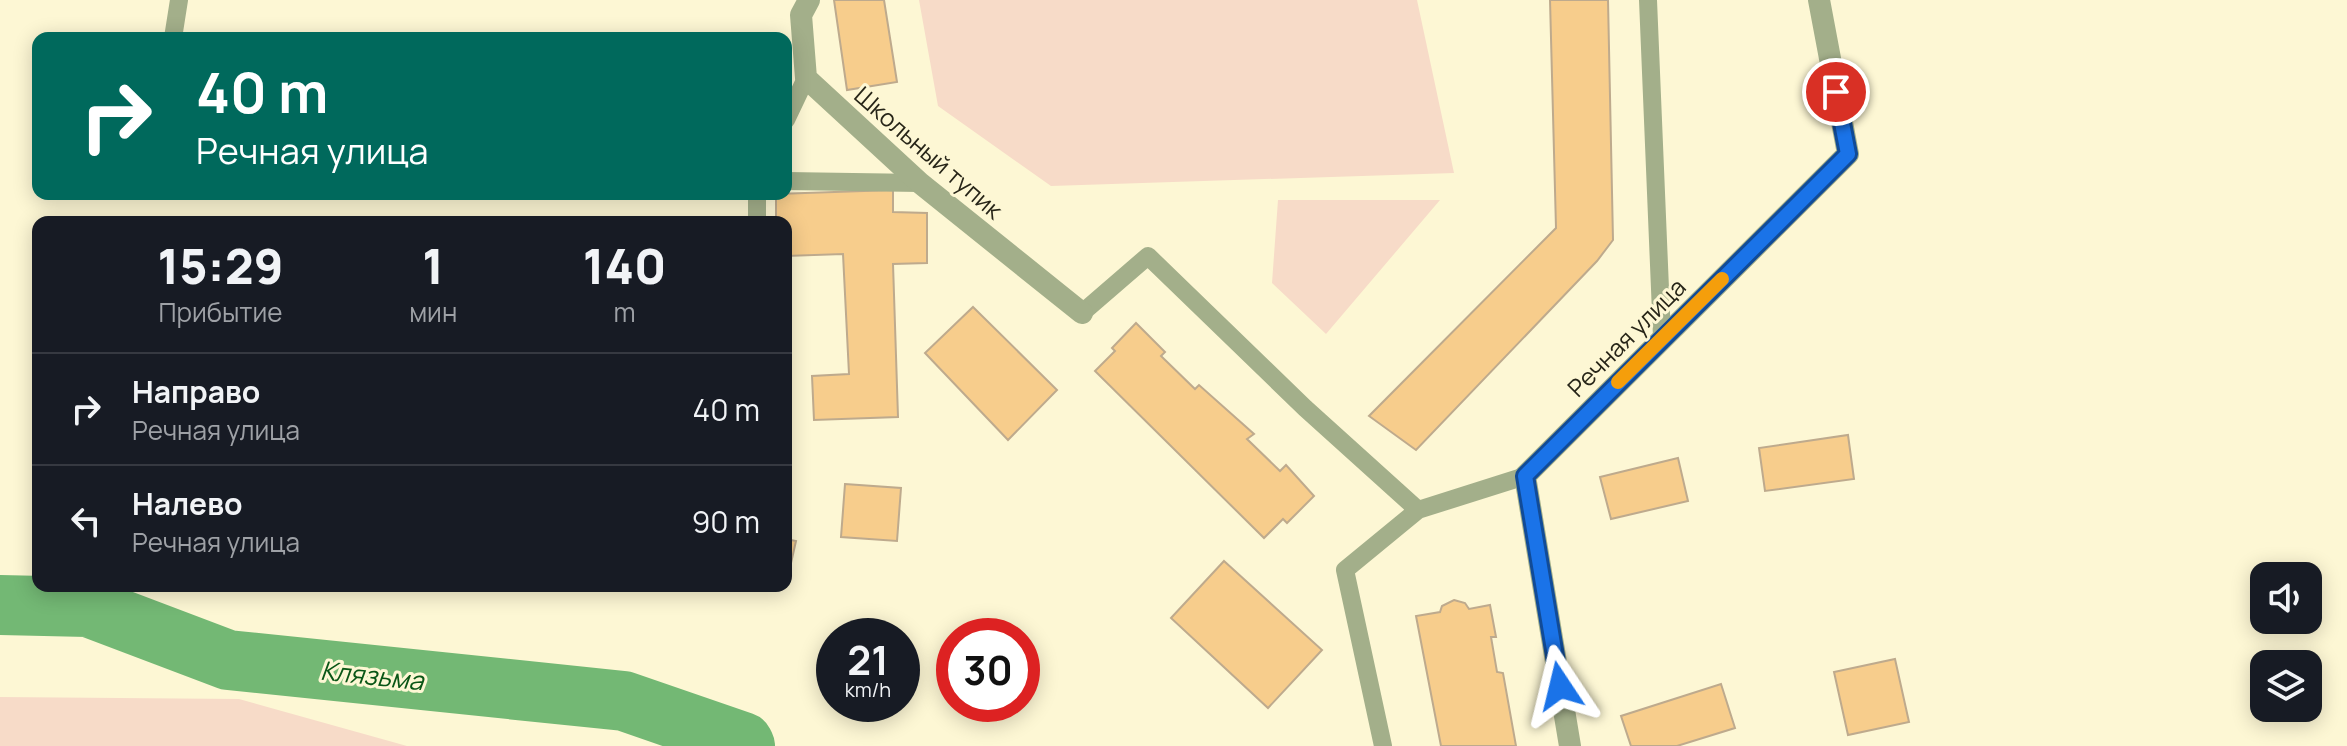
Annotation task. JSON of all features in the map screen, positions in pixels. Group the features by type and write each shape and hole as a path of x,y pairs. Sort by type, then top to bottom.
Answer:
{"street":[{"path":"806,78 801,15 809,0"},
{"name":"Речная улица","path":"1525,476 1848,154 1819,0"},
{"name":"Школьный тупик","path":"806,78 920,183 1082,313"},
{"path":"1525,476 1570,746"}],"lane":[{"path":"174,32 179,0"},
{"path":"1648,0 1662,337"},
{"path":"792,107 806,78"},
{"path":"792,181 920,183"},
{"path":"1082,313 1148,256 1305,408 1418,510"},
{"path":"1383,746 1345,570 1418,510 1525,476"}],"shaded area":[{"path":"919,0 1417,0 1454,173 1051,186 938,106"},
{"path":"1278,200 1440,200 1326,334 1272,283"},
{"path":"0,697 239,699 407,746 0,746"}],"building":[{"path":"834,0 884,0 897,82 847,90"},
{"path":"1550,0 1608,0 1613,240 1597,261 1416,450 1369,416 1556,228"},
{"path":"893,190 893,212 927,213 927,263 893,264 898,417 814,420 812,376 849,374 843,254 792,256 792,216 776,216 776,200 792,200 792,193"},
{"path":"973,307 1057,390 1008,440 925,353"},
{"path":"1136,323 1165,352 1161,356 1195,389 1199,385 1254,434 1247,439 1280,471 1286,465 1314,496 1287,523 1283,519 1264,538 1095,371"},
{"path":"1848,435 1854,479 1765,491 1759,448"},
{"path":"1678,458 1688,501 1611,519 1600,477"},
{"path":"845,484 901,488 897,541 841,537"},
{"path":"1224,561 1322,650 1268,708 1171,618"},
{"path":"1454,600 1465,603 1469,609 1490,605 1496,637 1491,637 1497,672 1503,673 1516,746 1441,746 1416,616 1440,612 1442,606"},
{"path":"1895,659 1909,722 1848,735 1834,672"},
{"path":"1721,684 1735,728 1677,746 1631,746 1621,716"}],"waterway":[{"name":"Клязьма","path":"0,605 88,607 228,660 624,701 743,742 745,746"}],"slow traffic":[{"path":"1618,382 1722,279"}],"route":[{"path":"1560,686 1525,476 1848,154 1836,92"}]}
